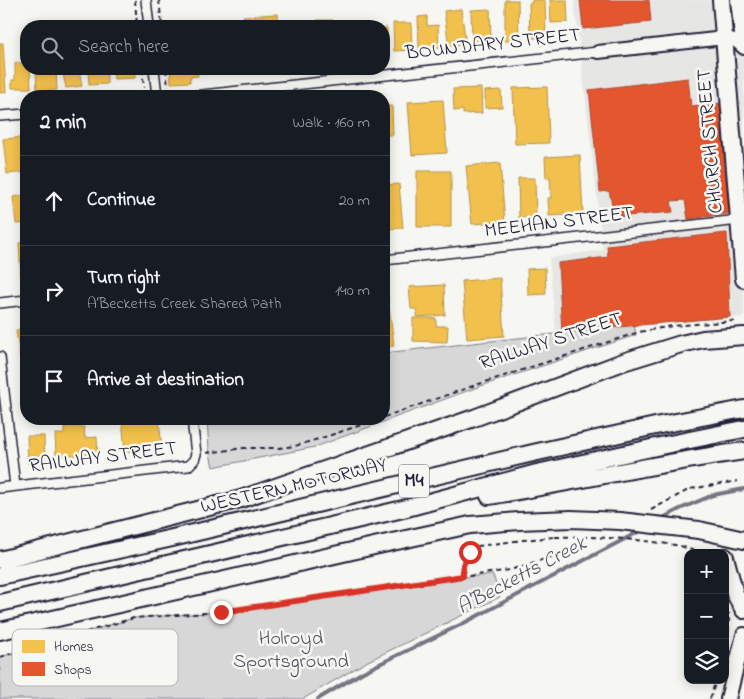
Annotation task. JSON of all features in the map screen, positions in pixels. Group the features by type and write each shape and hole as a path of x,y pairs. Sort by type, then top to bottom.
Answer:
{"highway":[{"path":"741,5 744,42"},
{"name":"CHURCH STREET","path":"721,7 717,39 739,220 744,279"},
{"path":"0,560 241,499 474,418 623,362 689,343 720,337 744,336"},
{"name":"WESTERN MOTORWAY","path":"0,576 168,539 533,453 744,409"},
{"name":"M4","path":"0,603 402,509 537,473 744,429"},
{"name":"M4","path":"402,509 539,488 744,451"},
{"path":"13,629 470,525 570,519 699,530 744,540"},
{"path":"699,530 720,549"},
{"path":"729,572 735,594 736,611"}],"main road":[{"path":"728,699 744,635"}],"street":[{"path":"146,0 148,20"},
{"path":"721,7 741,5"},
{"path":"717,39 730,38 744,48"},
{"name":"BOUNDARY STREET","path":"390,75 717,39"},
{"path":"155,75 156,90"},
{"name":"BOUNDARY STREET","path":"248,90 386,75"},
{"path":"0,116 20,114"},
{"name":"MEEHAN STREET","path":"390,259 739,220"},
{"path":"0,303 20,301"},
{"path":"0,358 15,486"},
{"path":"193,425 196,454"},
{"name":"RAILWAY STREET","path":"0,488 184,468 192,464 196,454"}],"path":[{"path":"135,0 137,20"},
{"path":"159,0 161,20"},
{"path":"143,75 144,88"},
{"path":"167,75 168,87"},
{"name":"RAILWAY STREET","path":"390,415 639,332 672,326 734,320"},
{"name":"RAILWAY STREET","path":"196,454 244,448 295,446 361,425"},
{"path":"646,514 690,489 738,481"},
{"path":"463,576 463,565 470,552 478,546 523,540 578,537 635,540 681,546 689,549"},
{"path":"96,629 134,618 221,612 510,570 554,556 585,543"},
{"path":"727,639 729,622 736,611"},
{"path":"710,699 715,684"}],"shaded area":[{"path":"574,0 744,0 744,317 556,333 549,258 603,250"}],"green space":[{"path":"634,325 636,335 475,388 390,419 390,352"},
{"path":"207,425 375,425 315,447 213,467 209,449"},
{"name":"Holroyd Sportsground","path":"493,575 500,597 368,661 303,699 0,699 0,657 12,654 12,686 178,686 178,629 96,629 134,618 221,612 463,577"}],"building: Homes":[{"path":"505,0 518,0 519,41 505,41"},
{"path":"532,0 545,0 546,38 530,38 529,3 532,3"},
{"path":"550,0 567,0 568,22 551,23"},
{"path":"461,9 466,44 449,47 444,11"},
{"path":"490,9 491,42 472,42 471,10"},
{"path":"278,14 278,20 243,20 243,16"},
{"path":"427,16 427,26 438,25 439,48 419,49 418,17"},
{"path":"393,23 411,23 412,50 394,51"},
{"path":"0,43 3,43 6,92 0,93"},
{"path":"15,63 20,63 20,75 30,75 31,88 12,88 12,80 15,80"},
{"path":"36,75 56,75 57,90 37,90"},
{"path":"63,75 80,75 82,86 66,88"},
{"path":"88,75 107,75 107,84 89,85"},
{"path":"114,75 135,75 135,78 114,79"},
{"path":"170,75 198,75 190,77 190,82 171,83"},
{"path":"547,87 549,143 515,144 513,88"},
{"path":"481,88 482,113 463,114 463,110 454,111 453,89"},
{"path":"501,90 502,107 485,108 485,91"},
{"path":"443,100 447,153 412,155 408,102"},
{"path":"390,106 392,106 393,135 390,135"},
{"path":"20,138 20,173 7,174 3,139"},
{"path":"580,155 583,214 549,216 548,198 551,198 550,177 546,178 545,157"},
{"path":"500,163 505,222 472,224 466,166"},
{"path":"417,171 451,171 451,227 417,227"},
{"path":"518,178 535,178 536,217 519,218"},
{"path":"399,184 403,228 390,229 390,185"},
{"path":"20,196 20,224 16,224 13,197"},
{"path":"545,268 546,294 528,295 527,269"},
{"path":"500,278 504,336 467,339 462,281"},
{"path":"444,285 445,315 417,317 417,309 411,309 409,287"},
{"path":"390,314 394,346 390,346"},
{"path":"413,318 436,318 436,326 448,326 447,342 413,341"},
{"path":"16,330 20,330 20,357"},
{"path":"123,425 160,425 162,448 125,452"},
{"path":"64,427 84,427 85,438 97,437 98,455 56,456 55,434 64,434"},
{"path":"27,436 44,436 45,464 28,464"}],"building: Shops":[{"path":"580,0 649,0 651,22 583,29"},
{"path":"688,78 691,106 722,103 734,213 688,219 685,200 671,201 673,212 615,217 609,191 600,192 589,90"},
{"path":"727,233 730,317 562,332 558,263 608,257 607,246"}],"waterway":[{"name":"A'Becketts Creek","path":"661,519 713,495 744,489"},
{"name":"A'Becketts Creek","path":"318,699 363,672 464,623 642,530"}],"route":[{"path":"221,612 463,576 463,565 470,552"}]}
